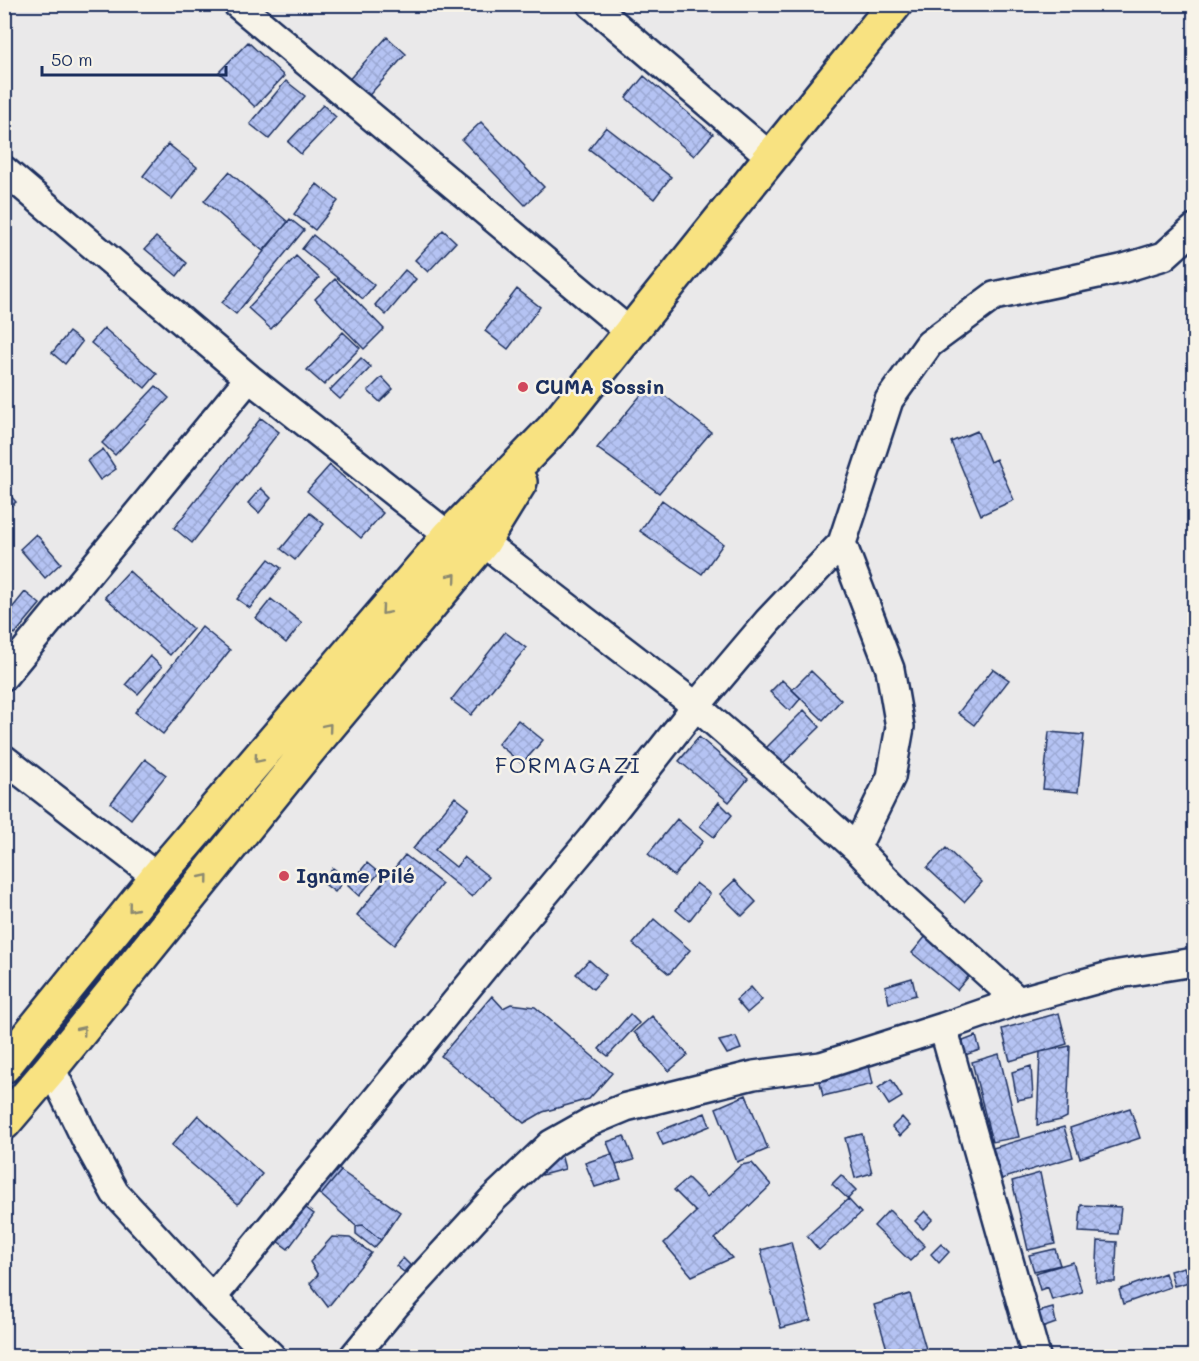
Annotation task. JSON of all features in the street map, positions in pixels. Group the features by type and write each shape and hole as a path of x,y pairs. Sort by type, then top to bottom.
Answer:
{"main road":[{"path":"4,1066 157,877 449,536 552,429 895,4"},
{"path":"7,1116 51,1068 311,747 483,542 552,429"}],"street":[{"path":"237,4 631,333"},
{"path":"591,4 771,157"},
{"path":"4,170 249,378 449,536"},
{"path":"212,1298 592,838 696,706 768,621 842,543 889,400 929,344 994,296 1121,269 1164,256 1194,229"},
{"path":"4,676 249,378"},
{"path":"483,542 696,706 775,774 855,848 900,894 1018,1001"},
{"path":"842,543 890,669 900,727 891,777 855,848"},
{"path":"4,759 157,877"},
{"path":"354,1356 395,1306 492,1200 551,1144 590,1122 626,1107 754,1075 821,1066 1018,1001 1113,975 1194,962"},
{"path":"943,1027 1036,1356"},
{"path":"51,1068 115,1193 212,1298 271,1356"}],"building":[{"path":"387,37 406,54 364,101 345,84"},
{"path":"248,42 284,76 255,107 219,72"},
{"path":"644,76 713,134 694,156 626,98"},
{"path":"286,81 305,96 269,139 250,124"},
{"path":"323,105 336,117 301,154 288,142"},
{"path":"481,122 544,187 525,205 462,140"},
{"path":"606,127 671,177 654,199 589,149"},
{"path":"168,144 197,167 172,199 143,176"},
{"path":"229,172 288,222 263,251 204,201"},
{"path":"317,184 338,201 315,230 294,214"},
{"path":"290,219 304,230 236,314 222,303"},
{"path":"443,230 456,242 428,272 415,260"},
{"path":"313,235 374,285 363,299 302,249"},
{"path":"156,237 187,263 177,276 145,249"},
{"path":"296,256 319,278 271,329 248,308"},
{"path":"405,270 416,279 386,315 375,305"},
{"path":"335,279 384,329 364,349 315,299"},
{"path":"517,289 540,307 508,349 485,331"},
{"path":"104,328 157,374 145,388 91,343"},
{"path":"69,332 82,342 65,364 52,353"},
{"path":"343,332 360,348 324,385 307,370"},
{"path":"361,358 371,367 340,399 330,390"},
{"path":"382,377 393,389 380,402 368,391"},
{"path":"650,384 711,432 659,493 597,448"},
{"path":"156,386 169,398 115,455 102,443"},
{"path":"261,418 279,432 192,543 174,528"},
{"path":"977,431 990,462 996,459 1014,500 981,515 951,442"},
{"path":"103,449 116,469 100,480 87,461"},
{"path":"330,465 383,513 361,538 307,491"},
{"path":"4,488 16,502 9,507 4,501"},
{"path":"261,488 271,498 259,513 248,503"},
{"path":"662,500 723,544 702,574 640,531"},
{"path":"310,513 324,524 295,560 281,549"},
{"path":"36,534 61,563 45,578 20,549"},
{"path":"269,559 281,568 250,608 237,599"},
{"path":"129,571 193,629 170,655 105,597"},
{"path":"25,592 40,604 15,634 4,625 4,618"},
{"path":"271,599 302,623 286,643 256,618"},
{"path":"202,627 230,650 163,734 135,712"},
{"path":"505,632 526,648 471,715 451,700"},
{"path":"150,656 162,667 138,694 126,684"},
{"path":"993,669 1009,680 974,725 958,713"},
{"path":"811,671 841,700 823,720 792,690"},
{"path":"782,680 801,698 790,711 770,692"},
{"path":"804,710 820,727 776,770 760,754"},
{"path":"518,720 543,740 522,764 498,744"},
{"path":"1049,732 1084,735 1078,792 1043,789"},
{"path":"699,737 748,779 729,802 679,761"},
{"path":"145,759 166,775 131,819 111,803"},
{"path":"455,797 469,808 435,850 456,867 464,857 489,877 472,897 413,849"},
{"path":"719,802 732,815 714,837 700,826"},
{"path":"677,819 703,841 674,876 648,854"},
{"path":"946,848 982,882 964,902 927,868"},
{"path":"405,855 442,884 394,945 357,915"},
{"path":"367,863 379,873 359,896 348,886"},
{"path":"333,868 346,878 335,892 322,882"},
{"path":"735,880 756,902 742,916 720,894"},
{"path":"696,883 710,894 689,921 676,910"},
{"path":"654,919 690,950 669,974 633,944"},
{"path":"930,931 975,969 957,990 912,953"},
{"path":"589,960 606,975 593,989 576,974"},
{"path":"912,978 916,995 889,1003 885,986"},
{"path":"751,987 762,1000 747,1013 736,1000"},
{"path":"492,996 503,1008 511,1004 535,1007 612,1073 589,1099 543,1112 524,1123 441,1056"},
{"path":"1059,1013 1067,1044 1010,1061 1002,1029"},
{"path":"630,1014 639,1023 608,1056 599,1049"},
{"path":"652,1016 688,1055 669,1071 634,1032"},
{"path":"976,1036 980,1050 965,1055 963,1041"},
{"path":"736,1037 741,1049 727,1054 719,1041"},
{"path":"1070,1046 1067,1117 1037,1125 1040,1052"},
{"path":"999,1054 1019,1137 992,1142 972,1062"},
{"path":"869,1066 873,1084 823,1096 819,1078"},
{"path":"1031,1066 1033,1097 1017,1100 1012,1072"},
{"path":"891,1079 902,1097 889,1105 878,1088"},
{"path":"746,1095 768,1149 737,1162 716,1108"},
{"path":"1130,1108 1140,1138 1080,1158 1070,1128"},
{"path":"705,1113 710,1126 663,1145 657,1132"},
{"path":"198,1115 262,1174 238,1204 171,1146"},
{"path":"902,1117 910,1126 900,1136 892,1127"},
{"path":"1064,1127 1073,1157 1001,1179 993,1148"},
{"path":"862,1134 872,1173 855,1178 845,1138"},
{"path":"624,1136 634,1160 616,1165 607,1142"},
{"path":"561,1154 565,1169 542,1175 538,1161"},
{"path":"612,1154 621,1179 595,1187 585,1163"},
{"path":"327,1161 341,1171 321,1195 308,1188"},
{"path":"752,1163 771,1185 715,1239 732,1258 692,1276 664,1243 696,1212 674,1190 688,1178 707,1197 741,1165"},
{"path":"341,1171 400,1212 381,1240 363,1225 356,1226 321,1195"},
{"path":"1040,1173 1055,1244 1028,1250 1012,1181"},
{"path":"841,1175 856,1190 848,1199 832,1184"},
{"path":"848,1199 861,1213 819,1250 807,1236"},
{"path":"295,1200 314,1214 288,1249 269,1235"},
{"path":"1081,1205 1121,1207 1118,1234 1079,1232"},
{"path":"889,1210 925,1246 910,1261 874,1226"},
{"path":"925,1211 933,1219 923,1229 915,1221"},
{"path":"363,1225 381,1240 374,1248 356,1234 356,1226"},
{"path":"332,1237 350,1238 371,1253 328,1307 310,1283 318,1275 310,1262"},
{"path":"1098,1241 1117,1242 1115,1282 1096,1282"},
{"path":"791,1242 811,1320 781,1328 761,1250"},
{"path":"941,1244 949,1252 939,1263 931,1254"},
{"path":"1055,1249 1060,1265 1034,1271 1029,1255"},
{"path":"403,1258 410,1265 404,1272 396,1266"},
{"path":"1073,1262 1082,1292 1052,1300 1048,1287 1040,1290 1035,1273"},
{"path":"1184,1267 1189,1282 1174,1286 1170,1271"},
{"path":"1165,1273 1170,1287 1123,1304 1119,1290"},
{"path":"910,1294 928,1356 889,1356 874,1305"},
{"path":"1053,1308 1056,1323 1042,1328 1038,1312"},
{"path":"684,1348 692,1356 675,1356"}],"place":[{"name":"CUMA Sossin","path":"523,387"},
{"name":"Igname Pilé","path":"284,876"}],"district":[{"name":"FORMAGAZI","path":"568,765"}]}
